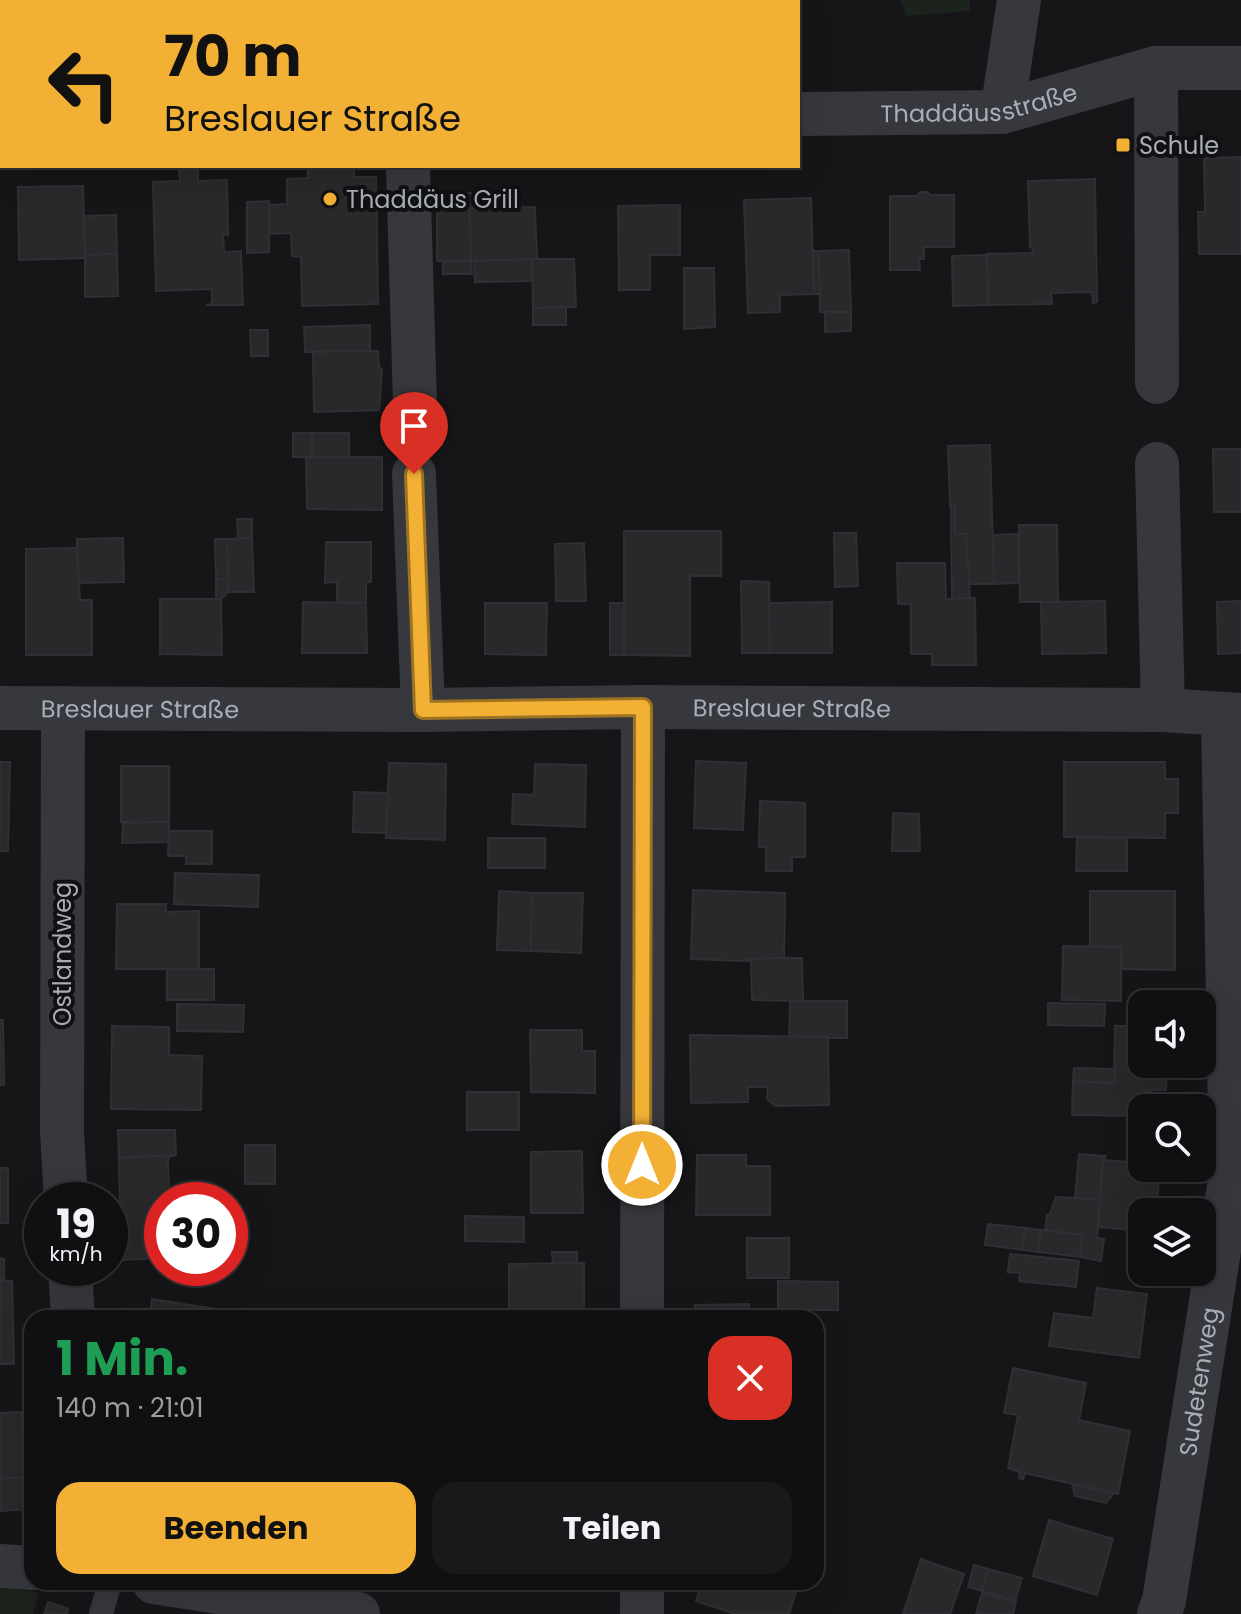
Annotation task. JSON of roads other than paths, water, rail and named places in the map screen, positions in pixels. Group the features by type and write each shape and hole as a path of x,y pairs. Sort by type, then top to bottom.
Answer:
{"street":[{"path":"1002,112 1019,0"},
{"path":"1156,68 1157,382"},
{"name":"Thaddäusstraße","path":"800,114 1002,112 1156,68 1241,68"},
{"path":"408,168 415,403"},
{"path":"1157,464 1163,710"},
{"path":"414,474 423,710"},
{"path":"642,1310 643,707"},
{"name":"Breslauer Straße","path":"0,708 423,710 643,707 1163,710 1232,715"},
{"name":"Ostlandweg","path":"63,708 62,1133 65,1182"},
{"name":"Sudetenweg","path":"1159,1614 1164,1601 1231,1174 1232,715"},
{"path":"71,1286 73,1310"},
{"path":"0,1566 24,1568"},
{"path":"205,1590 358,1614"},
{"path":"642,1590 642,1614"}],"lane":[{"path":"101,1614 108,1590"}],"place":[{"name":"Schule","path":"1123,145"},
{"name":"Thaddäus Grill","path":"330,199"}]}
